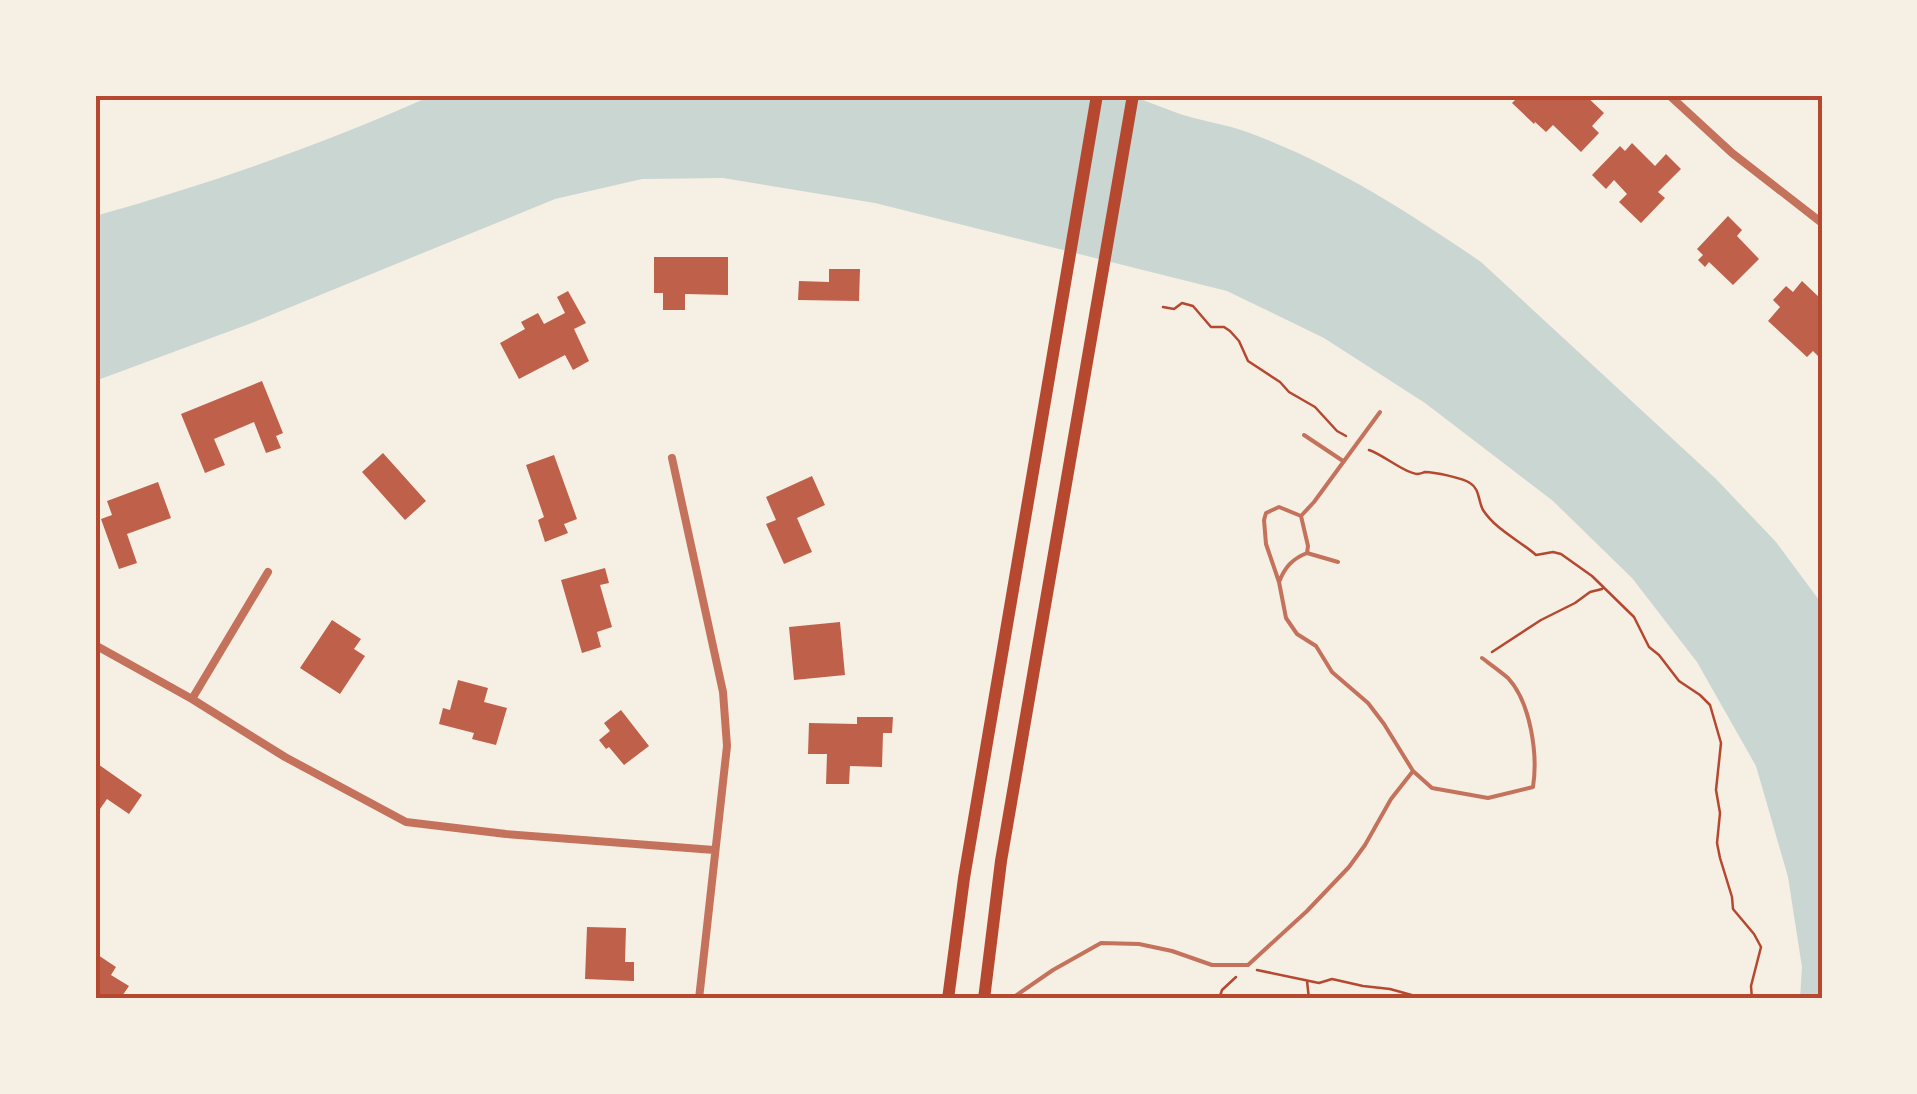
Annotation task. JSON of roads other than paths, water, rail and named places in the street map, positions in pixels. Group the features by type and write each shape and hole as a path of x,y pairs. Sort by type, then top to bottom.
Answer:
{"highway":[{"path":"948,999 964,878 1098,95"},
{"path":"984,999 1001,861 1133,95"}],"street":[{"path":"1669,95 1732,152 1822,222"},
{"path":"672,458 722,692 726,746 699,999"},
{"path":"192,699 268,572"},
{"path":"95,645 406,822 714,850"}],"lane":[{"path":"1301,516 1380,412"},
{"path":"1304,435 1343,461"},
{"path":"1301,516 1279,507 1266,513 1266,544 1286,618 1297,634 1316,646 1332,672 1368,703 1413,771 1432,788 1488,798 1533,787 1537,766 1525,710 1510,680 1482,658"},
{"path":"1279,582 1285,567 1307,552 1301,516"},
{"path":"1307,552 1338,562"},
{"path":"1012,999 1101,943 1172,950 1212,965 1248,964 1349,868 1413,771"}]}
